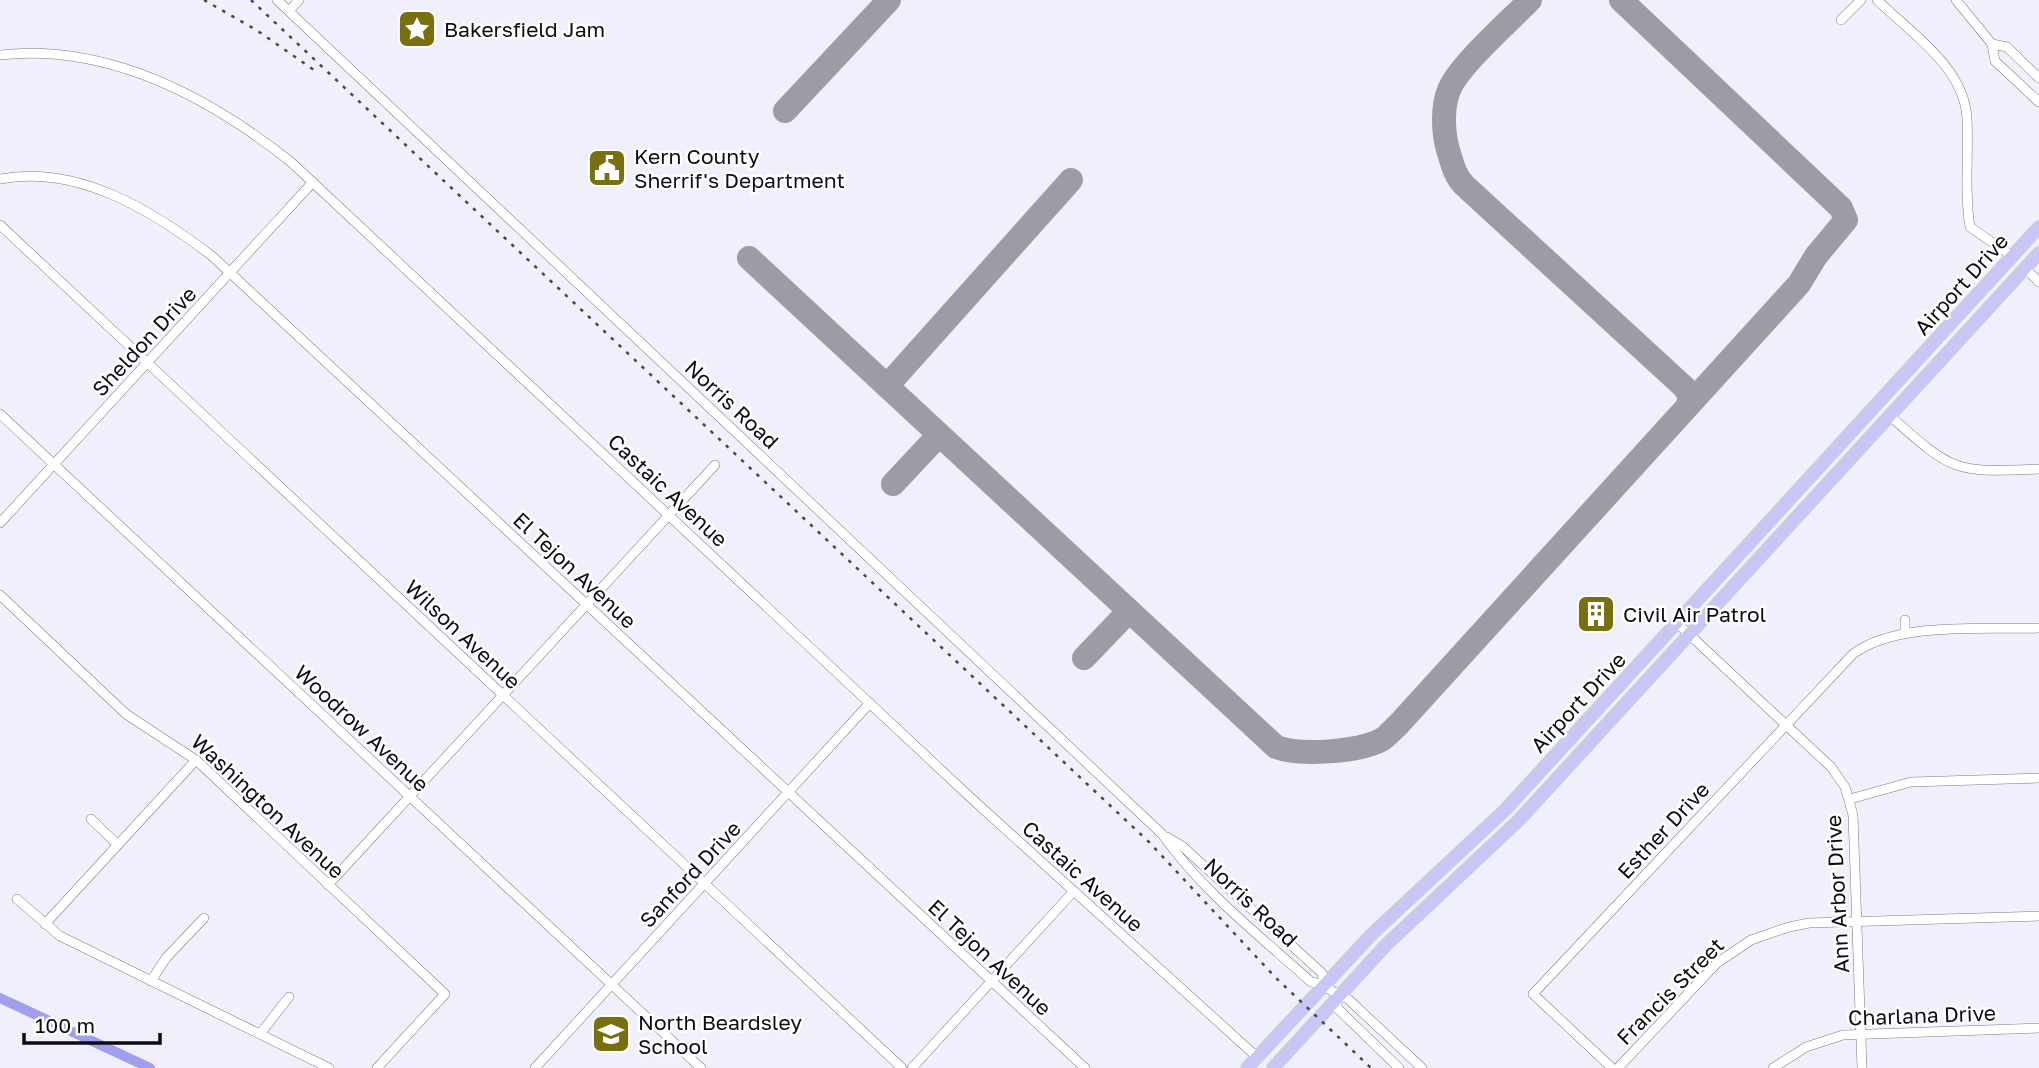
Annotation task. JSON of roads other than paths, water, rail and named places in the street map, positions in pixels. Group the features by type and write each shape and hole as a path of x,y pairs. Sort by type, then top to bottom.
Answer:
{"main road":[{"name":"Airport Drive","path":"1247,1068 1374,931 1491,824 2039,227"},
{"name":"Airport Drive","path":"1273,1068 1394,937 1519,820 2039,253"},
{"path":"1890,416 1889,404 1925,364 1947,328"}],"street":[{"name":"Norris Road","path":"277,0 1162,834 1178,856 1240,918 1311,982 1325,984"},
{"path":"289,11 299,0"},
{"path":"1841,20 1861,0"},
{"path":"1877,0 1946,67 1960,88 1967,116 1970,227 2012,256"},
{"path":"1956,0 1992,44 1996,61 2039,102"},
{"path":"1992,44 2007,47 2039,78"},
{"name":"Castaic Avenue","path":"0,55 58,54 136,72 240,125 313,182 870,704 1257,1057"},
{"name":"El Tejon Avenue","path":"0,179 48,177 104,191 168,224 230,273 787,794 1085,1068"},
{"name":"Sheldon Drive","path":"0,523 313,182"},
{"name":"Wilson Avenue","path":"0,225 902,1068"},
{"path":"2025,268 2039,282"},
{"name":"Woodrow Avenue","path":"0,414 701,1068"},
{"path":"1890,416 1932,454 1954,466 1979,472 2039,469"},
{"path":"328,885 715,465"},
{"name":"Washington Avenue","path":"0,596 126,714 196,760 445,994 377,1068"},
{"path":"1905,620 1905,632"},
{"name":"Ann Arbor Drive","path":"1677,623 1831,767 1850,799 1862,1068"},
{"name":"Esther Drive","path":"1615,1068 1533,994 1853,654 1875,639 1905,632 2039,628"},
{"name":"Sanford Drive","path":"535,1068 870,704"},
{"path":"45,924 196,760"},
{"path":"1850,799 1911,782 2039,778"},
{"path":"91,820 118,845"},
{"name":"Norris Road","path":"1162,834 1182,846 1322,973 1325,984 1337,996 1348,999 1422,1068"},
{"path":"912,1068 1073,892"},
{"path":"17,899 60,936 329,1068"},
{"name":"Francis Street","path":"1615,1068 1705,975 1751,940 1789,927 1857,921 2039,916"},
{"path":"151,981 166,958 204,918"},
{"name":"Norris Road","path":"1337,996 1337,1008 1399,1068"},
{"path":"260,1034 289,997"},
{"name":"Charlana Drive","path":"1773,1068 1806,1047 1824,1040 1861,1034 2039,1028"}],"waterway":[{"path":"0,998 150,1068"}],"railway":[{"path":"204,0 258,31 314,70"},
{"path":"251,0 1149,842 1276,978 1371,1068"}],"place":[{"name":"Bakersfield Jam","path":"417,29"},
{"name":"Kern County Sherrif's Department","path":"607,168"},
{"name":"Civil Air Patrol","path":"1596,614"},
{"name":"North Beardsley School","path":"611,1034"}]}
